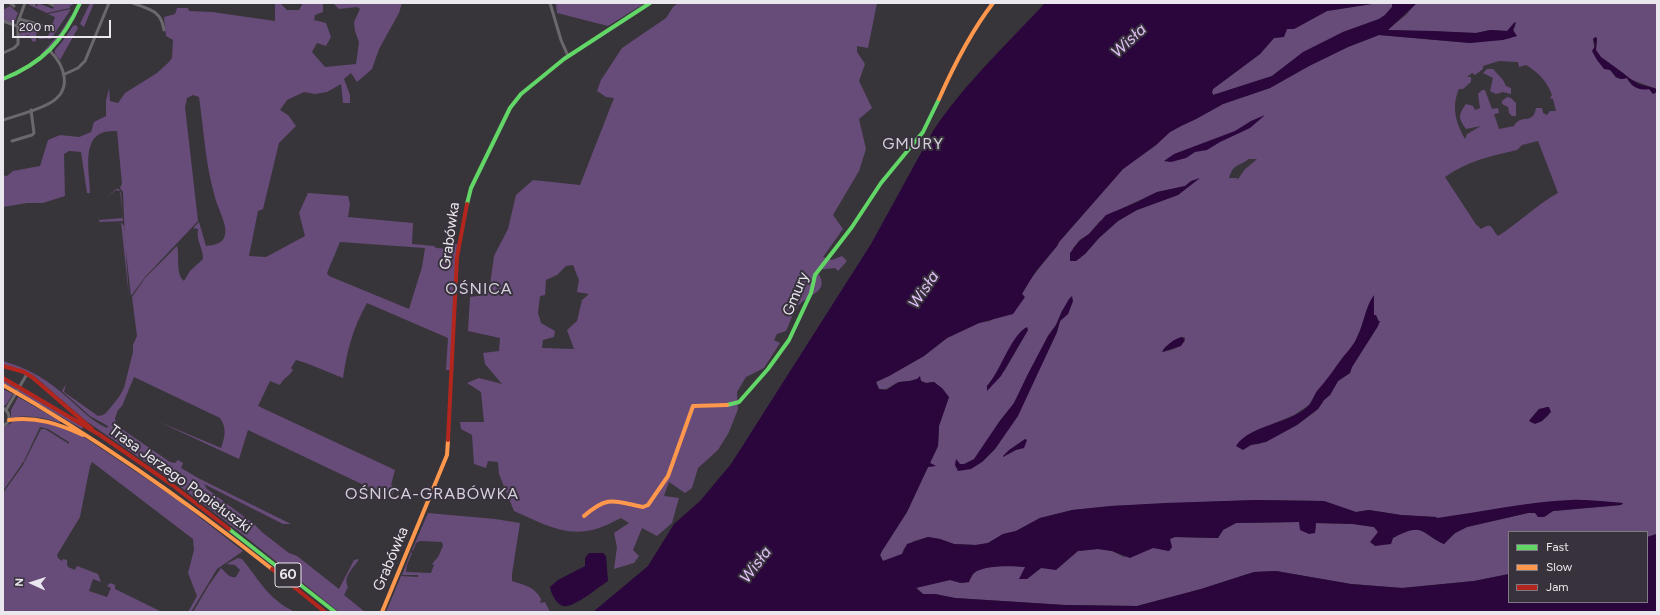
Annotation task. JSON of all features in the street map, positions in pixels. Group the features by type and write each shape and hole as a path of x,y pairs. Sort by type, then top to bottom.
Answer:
{"street":[{"path":"10,3 14,6"},
{"path":"3,53 17,46 19,19 26,3"},
{"path":"49,3 53,5"},
{"path":"3,79 26,69 50,51 69,28 80,3"},
{"path":"65,74 78,68 85,61 109,3"},
{"path":"133,3 157,13 163,20 164,30"},
{"path":"550,3 561,40 568,56"},
{"name":"Grabówka","path":"382,612 447,455 457,257 461,227 469,193 514,102 535,82 568,56 650,3"},
{"name":"Gmury","path":"584,516 594,507 610,500 643,507 648,505 668,476 690,410 693,406 730,405 739,402 768,370 789,340 811,292 815,275 852,227 881,183 923,132 958,57 980,20 994,3"},
{"path":"19,19 40,25"},
{"path":"3,22 18,26"},
{"path":"3,120 49,104 55,99 63,87 65,74 60,62 50,51"},
{"path":"12,140 32,135 34,130 31,110"},
{"path":"3,366 27,374 100,435"},
{"path":"9,420 9,416 5,409 12,402 27,374"},
{"name":"Trasa Jerzego Popiełuszki","path":"3,378 100,435 171,484 335,612"},
{"name":"Trasa Jerzego Popiełuszki","path":"3,385 101,443 166,487 325,612"},
{"path":"3,426 9,420 27,418 47,421 64,426 101,443"}],"shaded area":[{"path":"29,3 37,6 38,3 53,9 55,3 73,3 72,6 70,5 70,8 47,13 29,5"},
{"path":"90,3 94,3 84,27 80,24"},
{"path":"275,3 280,3 287,10 299,10 303,3 323,3 323,12 315,15 314,20 326,23 331,37 326,46 317,43 312,52 325,67 356,64 359,42 355,31 354,22 360,9 357,7 339,9 333,3 402,3 399,13 379,49 372,69 357,82 351,73 344,79 350,95 350,103 343,103 341,84 327,92 315,94 304,92 287,100 280,110 288,115 296,126 279,143 263,209 258,211 249,256 266,257 305,236 299,213 308,193 348,196 350,204 348,217 413,223 412,244 451,249 452,244 457,244 450,370 446,370 448,338 367,303 351,339 343,378 296,360 291,368 293,370 280,385 270,381 258,406 395,470 391,485 395,487 391,498 248,430 239,459 157,421 221,448 224,440 224,425 220,418 134,377 122,406 118,410 115,418 116,425 170,462 175,463 178,460 183,463 181,468 198,478 291,524 283,524 204,484 207,489 254,524 263,533 289,553 297,556 339,589 354,560 359,559 348,575 348,587 344,595 365,612 339,612 173,481 86,421 33,375 3,365 3,361 27,370 47,381 88,416 100,425 107,428 108,426 90,416 62,391 66,384 64,392 98,416 106,413 119,397 124,388 133,352 133,345 137,336 132,297 145,278 177,246 180,274 184,281 190,271 203,259 198,237 198,229 193,228 199,222 206,246 220,242 225,235 225,226 216,201 209,172 199,97 193,95 187,98 185,107 198,221 145,277 131,296 125,243 123,192 120,188 122,184 117,131 104,132 97,136 92,142 89,149 88,158 90,193 87,193 81,152 69,151 64,154 65,196 43,203 27,203 3,207 3,175 7,176 13,171 40,166 48,140 60,135 79,137 91,132 94,122 106,116 106,101 109,88 110,101 118,103 125,93 157,73 169,62 172,58 173,40 166,36 164,17 175,14 177,8 188,8 189,11 212,12 275,21","holes":["340,242 425,248 422,267 409,309 329,276 327,273"]},
{"path":"556,3 645,3 608,26 557,13"},
{"path":"678,3 877,3 868,48 857,46 857,52 865,64 859,81 872,108 859,119 866,149 859,171 833,215 843,229 823,257 832,260 842,256 847,261 838,271 835,268 816,270 822,283 821,287 799,305 793,314 786,331 777,334 774,340 780,343 764,368 746,377 737,392 738,409 729,432 718,450 698,468 692,488 685,493 669,482 664,496 679,498 672,523 657,536 642,528 633,550 639,556 634,563 614,569 617,547 614,533 629,523 621,518 599,528 576,532 566,531 545,525 514,511 499,474 498,462 488,461 486,468 474,464 472,435 461,429 460,422 484,422 481,392 467,383 479,378 502,384 485,364 483,353 499,351 500,338 468,331 470,297 484,295 490,285 494,256 508,229 516,195 533,180 580,185 614,98 606,97 597,91 601,80 622,48 666,18 673,7","holes":["573,265 579,280 577,292 589,294 582,300 577,321 567,330 574,349 542,348 543,340 554,337 555,331 541,323 538,313 540,296 545,295 546,280 557,275 566,266"]},
{"path":"1378,3 1392,4 1392,7 1379,19 1343,32 1297,57 1272,76 1213,95 1213,89 1260,54 1274,38 1283,36 1287,29 1294,29 1327,11"},
{"path":"1416,3 1657,3 1657,89 1632,80 1601,57 1616,78 1627,78 1631,84 1636,87 1649,89 1653,94 1657,92 1657,534 1648,537 1648,531 1508,531 1508,574 1474,581 1402,588 1351,584 1276,571 1254,572 1201,589 1137,606 1065,605 955,598 935,594 923,594 916,587 950,580 961,583 969,582 973,574 979,570 999,566 1025,567 1027,579 1041,568 1067,559 1078,551 1098,549 1112,551 1124,557 1153,547 1169,551 1172,547 1169,539 1175,537 1218,538 1223,530 1236,523 1299,522 1315,533 1316,523 1353,524 1374,527 1378,532 1392,538 1407,532 1418,530 1444,544 1455,533 1467,527 1528,513 1535,513 1544,517 1553,511 1621,505 1623,503 1572,500 1529,504 1437,519 1436,517 1401,515 1369,510 1356,512 1324,501 1255,500 1111,506 1073,510 1040,518 1016,531 1003,534 988,543 976,545 954,544 928,537 914,541 904,548 902,554 883,561 880,555 882,551 907,512 928,467 934,465 930,463 938,446 939,426 949,397 934,382 926,383 917,379 897,383 886,389 879,389 876,382 924,356 947,338 979,323 990,321 1024,296 1022,294 1029,281 1059,242 1123,169 1156,145 1170,132 1223,104 1270,88 1309,66 1348,47 1379,35 1470,43 1511,38 1516,23 1514,23 1508,31 1490,30 1476,33 1387,30 1406,15","holes":["1597,38 1596,50 1594,47 1593,39","1499,61 1518,62 1519,67 1526,65 1538,74 1548,85 1552,95 1550,98 1553,99 1556,111 1550,111 1547,115 1543,113 1542,108 1536,108 1532,117 1520,120 1514,126 1499,129 1494,114 1499,113 1498,108 1492,109 1485,90 1482,90 1478,94 1480,108 1475,110 1473,106 1466,104 1460,114 1460,119 1466,129 1481,126 1467,134 1465,139 1457,121 1455,102 1459,89 1463,89 1471,82 1471,77 1467,77 1472,73 1475,75 1483,69 1483,66","1538,141 1558,193 1498,236 1490,226 1481,229 1477,226 1445,177 1453,171 1471,163 1517,150 1522,145","1249,159 1257,159 1245,169 1238,179 1229,178 1237,166","1199,178 1178,195 1137,210 1118,221 1099,238 1085,254 1077,260 1072,261 1073,248 1081,239 1089,234 1099,222 1123,208 1157,192 1185,186","1372,298 1374,303 1374,315 1376,315 1379,321 1378,326 1352,367 1350,373 1338,381 1330,395 1324,400 1318,409 1297,425 1259,444 1236,446 1247,435 1294,415 1309,405 1316,393 1327,381 1357,339","1073,301 1068,314 1060,321 1057,332 1044,360 1010,427 995,449 982,462 988,440 999,422 1014,403 1048,336 1056,325 1062,311","1025,328 1028,330 1005,370 987,386 993,379 1019,334","1182,337 1185,337 1179,346 1162,352 1165,347","1539,409 1549,415 1541,422 1530,422 1530,419"]},
{"path":"10,6 18,13 14,23 3,20 3,10"},
{"path":"71,9 51,39 47,39 55,17 48,14"},
{"path":"72,14 60,36 42,55 41,54 60,33"},
{"path":"76,25 78,28 60,60 55,54 55,50 73,26"},
{"path":"31,26 33,29 35,27 39,28 36,35 36,41 33,42 29,35 21,37 19,34"},
{"path":"38,36 47,39 39,39"},
{"path":"1487,69 1493,69 1503,80 1506,86 1511,88 1511,94 1503,92 1496,94 1490,91 1493,78 1483,73"},
{"path":"1507,97 1511,98 1516,103 1516,116 1512,116 1509,113 1508,107 1502,104 1502,101"},
{"path":"97,203 99,220 123,218 123,221 100,222 99,221"},
{"path":"121,222 124,226 129,297"},
{"path":"3,380 83,427 82,429 3,383"},
{"path":"3,389 13,394 6,405 3,406"},
{"path":"18,397 60,421 60,423 36,417 11,418 11,410"},
{"path":"28,420 52,424 82,436 175,498 243,551 217,569 191,612 188,612 197,596 188,573 194,550 193,539 92,462 80,517 57,555 58,558 62,561 63,559 67,560 68,567 75,570 77,566 98,574 101,582 93,579 89,591 107,597 111,588 107,586 110,583 115,585 115,589 162,612 3,612 3,493 23,465 41,429 45,429 69,444 69,442 48,429 40,427 24,461 3,491 3,428 14,421"},
{"path":"428,513 495,519 520,523 512,581 529,587 536,592 541,599 540,603 545,602 550,612 386,612 401,576 418,577 418,575 402,575 411,552 412,553 406,572 431,573 434,565 432,564 438,557 443,546 442,542 420,541 416,543 413,551 412,550"},
{"path":"238,558 242,559 271,595 285,607 295,612 193,612 221,568 229,576 236,577 240,570 235,565 226,564"}],"water":[{"name":"Wisła","path":"1045,3 1378,3 1327,11 1294,29 1287,29 1284,37 1274,38 1260,54 1213,89 1213,95 1272,76 1303,52 1343,32 1379,19 1392,7 1392,4 1383,3 1417,3 1388,30 1476,33 1490,30 1507,31 1516,22 1513,30 1517,36 1503,40 1470,43 1379,35 1348,47 1309,66 1270,88 1223,104 1170,132 1156,145 1123,169 1059,242 1036,271 1022,294 1025,297 1013,314 979,323 947,338 924,356 876,382 879,389 886,390 899,382 917,379 920,376 921,381 926,383 934,382 942,388 949,397 939,426 938,446 930,463 936,466 928,467 907,512 880,555 883,561 902,554 907,544 928,537 954,544 976,545 988,543 1003,534 1016,531 1040,518 1072,510 1111,506 1255,500 1324,501 1356,512 1369,510 1401,515 1437,518 1554,501 1590,500 1623,503 1621,505 1553,511 1544,517 1538,517 1535,513 1528,513 1467,527 1455,533 1444,544 1418,530 1407,532 1393,538 1391,544 1375,546 1370,542 1378,532 1374,527 1353,524 1316,523 1315,533 1309,534 1300,530 1299,522 1236,523 1223,530 1218,538 1175,537 1170,539 1172,547 1169,551 1153,548 1130,558 1112,551 1098,549 1078,551 1056,570 1041,568 1027,579 1019,579 1025,567 998,567 979,570 973,574 969,582 961,583 950,580 916,588 923,594 935,594 955,598 1065,605 1137,606 1201,589 1254,572 1276,571 1351,584 1402,588 1474,581 1508,574 1508,603 1648,603 1648,537 1657,534 1657,612 593,612 648,566 674,524 700,501 731,464 871,244 933,131 958,97"},
{"path":"1595,37 1597,38 1596,50 1601,57 1629,78 1639,84 1657,89 1657,92 1653,94 1649,89 1636,88 1627,78 1621,79 1615,76 1610,70 1604,69 1592,51 1595,46 1593,39"},
{"path":"1265,115 1250,128 1220,142 1207,150 1195,152 1186,158 1171,162 1164,161 1174,154 1235,131 1251,121"},
{"path":"1200,178 1178,195 1137,210 1118,221 1099,238 1085,254 1076,261 1070,261 1070,253 1079,241 1089,234 1106,215 1157,192 1185,186 1191,181"},
{"path":"1374,295 1374,315 1376,315 1378,321 1380,321 1378,326 1352,367 1350,373 1338,381 1330,395 1324,400 1318,409 1297,425 1266,442 1251,445 1243,450 1236,446 1251,433 1293,416 1303,411 1310,404 1317,391 1354,343"},
{"path":"1072,296 1073,301 1068,314 1060,321 1057,332 1018,416 995,449 982,462 971,469 958,471 955,465 956,459 960,464 964,464 974,459 1014,403 1048,336 1056,325 1062,311"},
{"path":"1027,327 1028,330 1001,376 987,391 987,386 997,372 1016,338"},
{"path":"1182,337 1185,340 1181,346 1162,352 1170,343"},
{"path":"1549,407 1551,412 1542,421 1535,424 1529,421 1539,409"},
{"path":"1025,439 1027,440 1024,448 1016,450 1003,457 1009,450"},
{"path":"589,553 603,553 606,556 608,581 572,605 561,605 553,597 550,587 558,580 585,566 585,558"}],"traffic: fast":[{"path":"3,79 30,66 50,49 59,40 80,3"},
{"path":"467,204 471,188 510,108 521,94 564,59 650,3"},
{"path":"727,405 739,402 768,369 789,340 811,293 815,275 852,227 881,183 923,132 939,99"},
{"path":"229,529 335,612"}],"traffic: slow":[{"path":"939,99 963,50 993,3"},
{"path":"3,385 73,427 141,472 207,519 272,569"},
{"path":"584,516 592,509 606,502 612,501 643,507 648,505 668,476 693,406 727,405"},
{"path":"9,420 38,420 65,427 83,435"},
{"path":"382,612 447,455 448,440"}],"traffic: jam":[{"path":"448,440 457,257 467,204"},
{"path":"3,366 24,372 32,377 92,429"},
{"path":"3,378 100,435 171,484 229,529"},
{"path":"272,569 325,612"}],"district":[{"name":"GMURY","path":"913,144"},
{"name":"OŚNICA","path":"479,289"},
{"name":"OŚNICA-GRABÓWKA","path":"432,494"}]}
